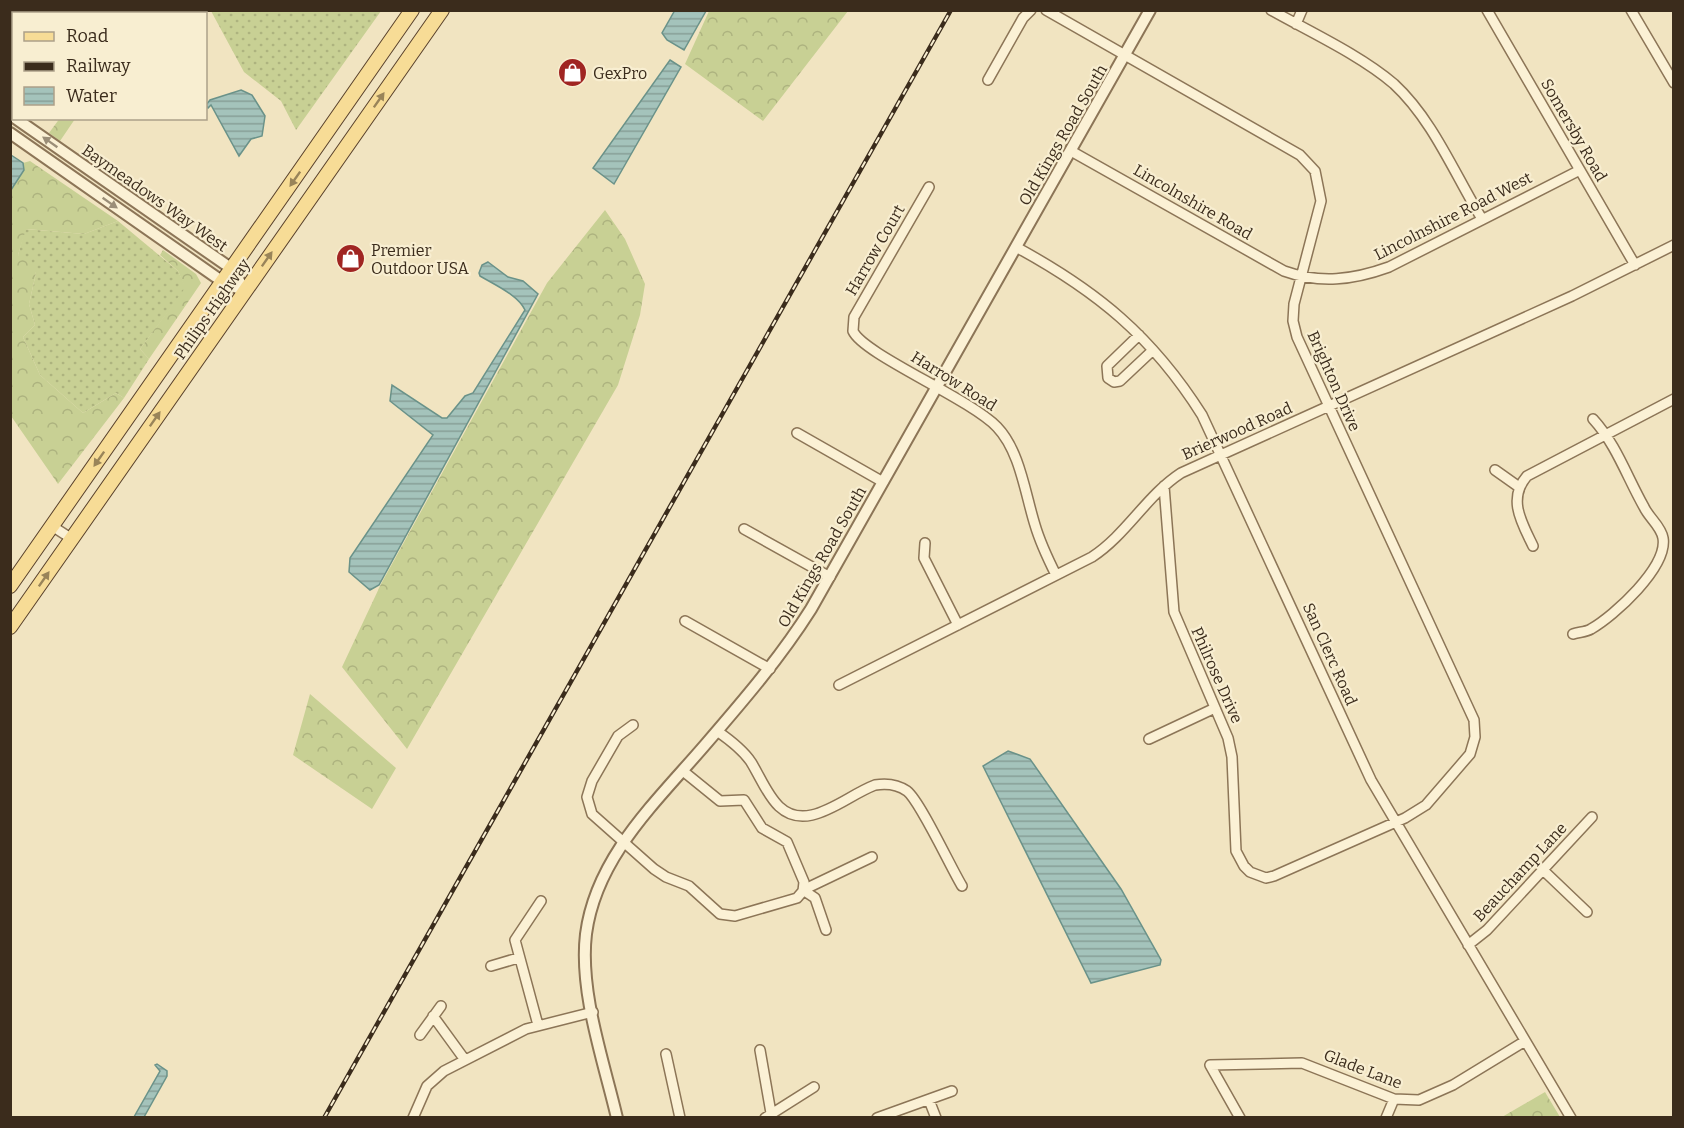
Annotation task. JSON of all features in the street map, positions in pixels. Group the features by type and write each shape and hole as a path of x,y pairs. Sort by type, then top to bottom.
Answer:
{"main road":[{"name":"Philips Highway","path":"10,586 412,10"},
{"name":"Philips Highway","path":"10,627 442,10"},
{"path":"315,151 334,164"}],"street":[{"path":"988,80 1023,18 1031,10"},
{"name":"Brighton Drive","path":"1046,10 1300,154 1308,162 1319,181 1321,201 1294,304 1293,321 1299,343 1474,720 1475,737 1470,754 1426,805 1394,822 1274,876 1266,878 1250,872"},
{"name":"Old Kings Road South","path":"617,1118 586,975 586,934 599,884 623,842 770,669 830,577 1150,10"},
{"path":"1271,10 1370,67 1407,98 1420,114 1482,219"},
{"path":"1296,24 1302,10"},
{"name":"Somersby Road","path":"1487,10 1635,265"},
{"path":"1636,12 1674,83"},
{"name":"Baymeadows Way West","path":"17,120 232,269 245,291"},
{"name":"Baymeadows Way West","path":"10,133 223,282 245,291"},
{"name":"Lincolnshire Road","path":"1071,151 1284,271 1300,277"},
{"name":"Lincolnshire Road West","path":"1300,277 1328,280 1374,273 1580,170"},
{"name":"Harrow Court","path":"853,331 854,317 929,187"},
{"name":"Brierwood Road","path":"839,685 1105,548 1122,534 1164,486 1181,473 1572,296 1674,245"},
{"name":"San Clerc Road","path":"1016,247 1081,285 1111,307 1154,350 1184,386 1222,454 1371,780 1571,1118"},
{"name":"Harrow Road","path":"853,331 862,344 938,386 978,411 998,427 1007,441 1023,481 1041,544 1056,575"},
{"path":"1139,335 1107,366 1108,378 1114,382 1120,381 1154,350"},
{"path":"1533,546 1517,511 1519,487 1533,471 1674,399"},
{"path":"1573,634 1589,630 1617,608 1653,572 1663,552 1663,538 1658,525 1645,510 1606,434 1593,419"},
{"path":"798,433 883,482"},
{"path":"1495,470 1519,487"},
{"name":"Philrose Drive","path":"1164,486 1174,612 1228,738 1232,757 1236,851 1244,867 1250,872"},
{"path":"52,526 72,539"},
{"path":"744,529 830,577"},
{"path":"925,543 924,558 958,625"},
{"path":"685,621 770,669"},
{"path":"1149,739 1215,708"},
{"path":"633,725 618,736 592,780 588,797 592,814 660,873 689,886 720,914 729,917 797,898 803,890 872,857"},
{"path":"717,731 743,752 772,799 789,813 806,816 819,813 875,785 893,784 909,792 962,886"},
{"path":"683,771 720,801 739,799 748,803 762,828 787,842 804,882 803,890"},
{"name":"Beauchamp Lane","path":"1468,945 1487,930 1592,818"},
{"path":"1543,870 1587,912"},
{"path":"803,890 815,898 826,930"},
{"path":"538,1025 518,958 515,940 541,901"},
{"path":"491,966 518,958"},
{"path":"420,1035 441,1006"},
{"path":"413,1118 427,1086 444,1071 538,1025 593,1012"},
{"path":"433,1016 465,1060"},
{"name":"Glade Lane","path":"1240,1118 1210,1065 1302,1063 1394,1099 1419,1100 1433,1095 1525,1041"},
{"path":"759,1050 768,1115 814,1087"},
{"path":"666,1054 680,1118"},
{"path":"877,1118 907,1105 952,1091"},
{"path":"1386,1118 1394,1099"},
{"path":"929,1100 936,1118"}],"green space":[{"path":"709,10 848,11 763,121 685,64"},
{"path":"211,11 381,11 296,130 281,101 244,72"},
{"path":"59,120 74,120 60,141 49,133"},
{"path":"30,161 118,221 84,234 26,229 18,255 31,260 36,273 29,304 35,325 23,337 40,375 83,413 116,393 124,398 58,484 11,416 10,190 23,170 23,163"},
{"path":"605,210 625,239 645,284 640,315 618,385 407,749 342,667 381,584 547,283"},
{"path":"118,221 178,271 186,288 140,349 149,359 124,398 116,393 83,413 40,375 23,337 35,325 29,304 36,273 18,255 25,229 84,234"},
{"path":"163,250 196,274 201,283 149,359 140,349 185,288 178,271 160,255"},
{"path":"310,694 396,768 372,809 293,755"},
{"path":"1545,1092 1560,1117 1502,1117"}],"water":[{"path":"675,10 706,11 684,50 667,40 662,33"},
{"path":"670,60 681,67 614,184 593,168"},
{"path":"241,90 252,95 265,116 262,136 251,139 239,156 211,105 207,106 210,100"},
{"path":"11,155 23,163 24,170 11,190"},
{"path":"488,262 508,277 523,281 538,294 379,585 370,590 349,572 350,558 433,435 390,401 392,385 442,418 447,418 465,396 473,393 525,310 512,295 480,276 482,265"},
{"path":"1008,751 1030,759 1121,889 1161,960 1160,965 1091,983 983,766"},
{"path":"155,1065 167,1071 167,1076 144,1117 134,1117 160,1071"}],"railway":[{"path":"324,1118 951,10"}],"place":[{"name":"GexPro","path":"572,73"},
{"name":"Premier Outdoor USA","path":"350,259"}]}
